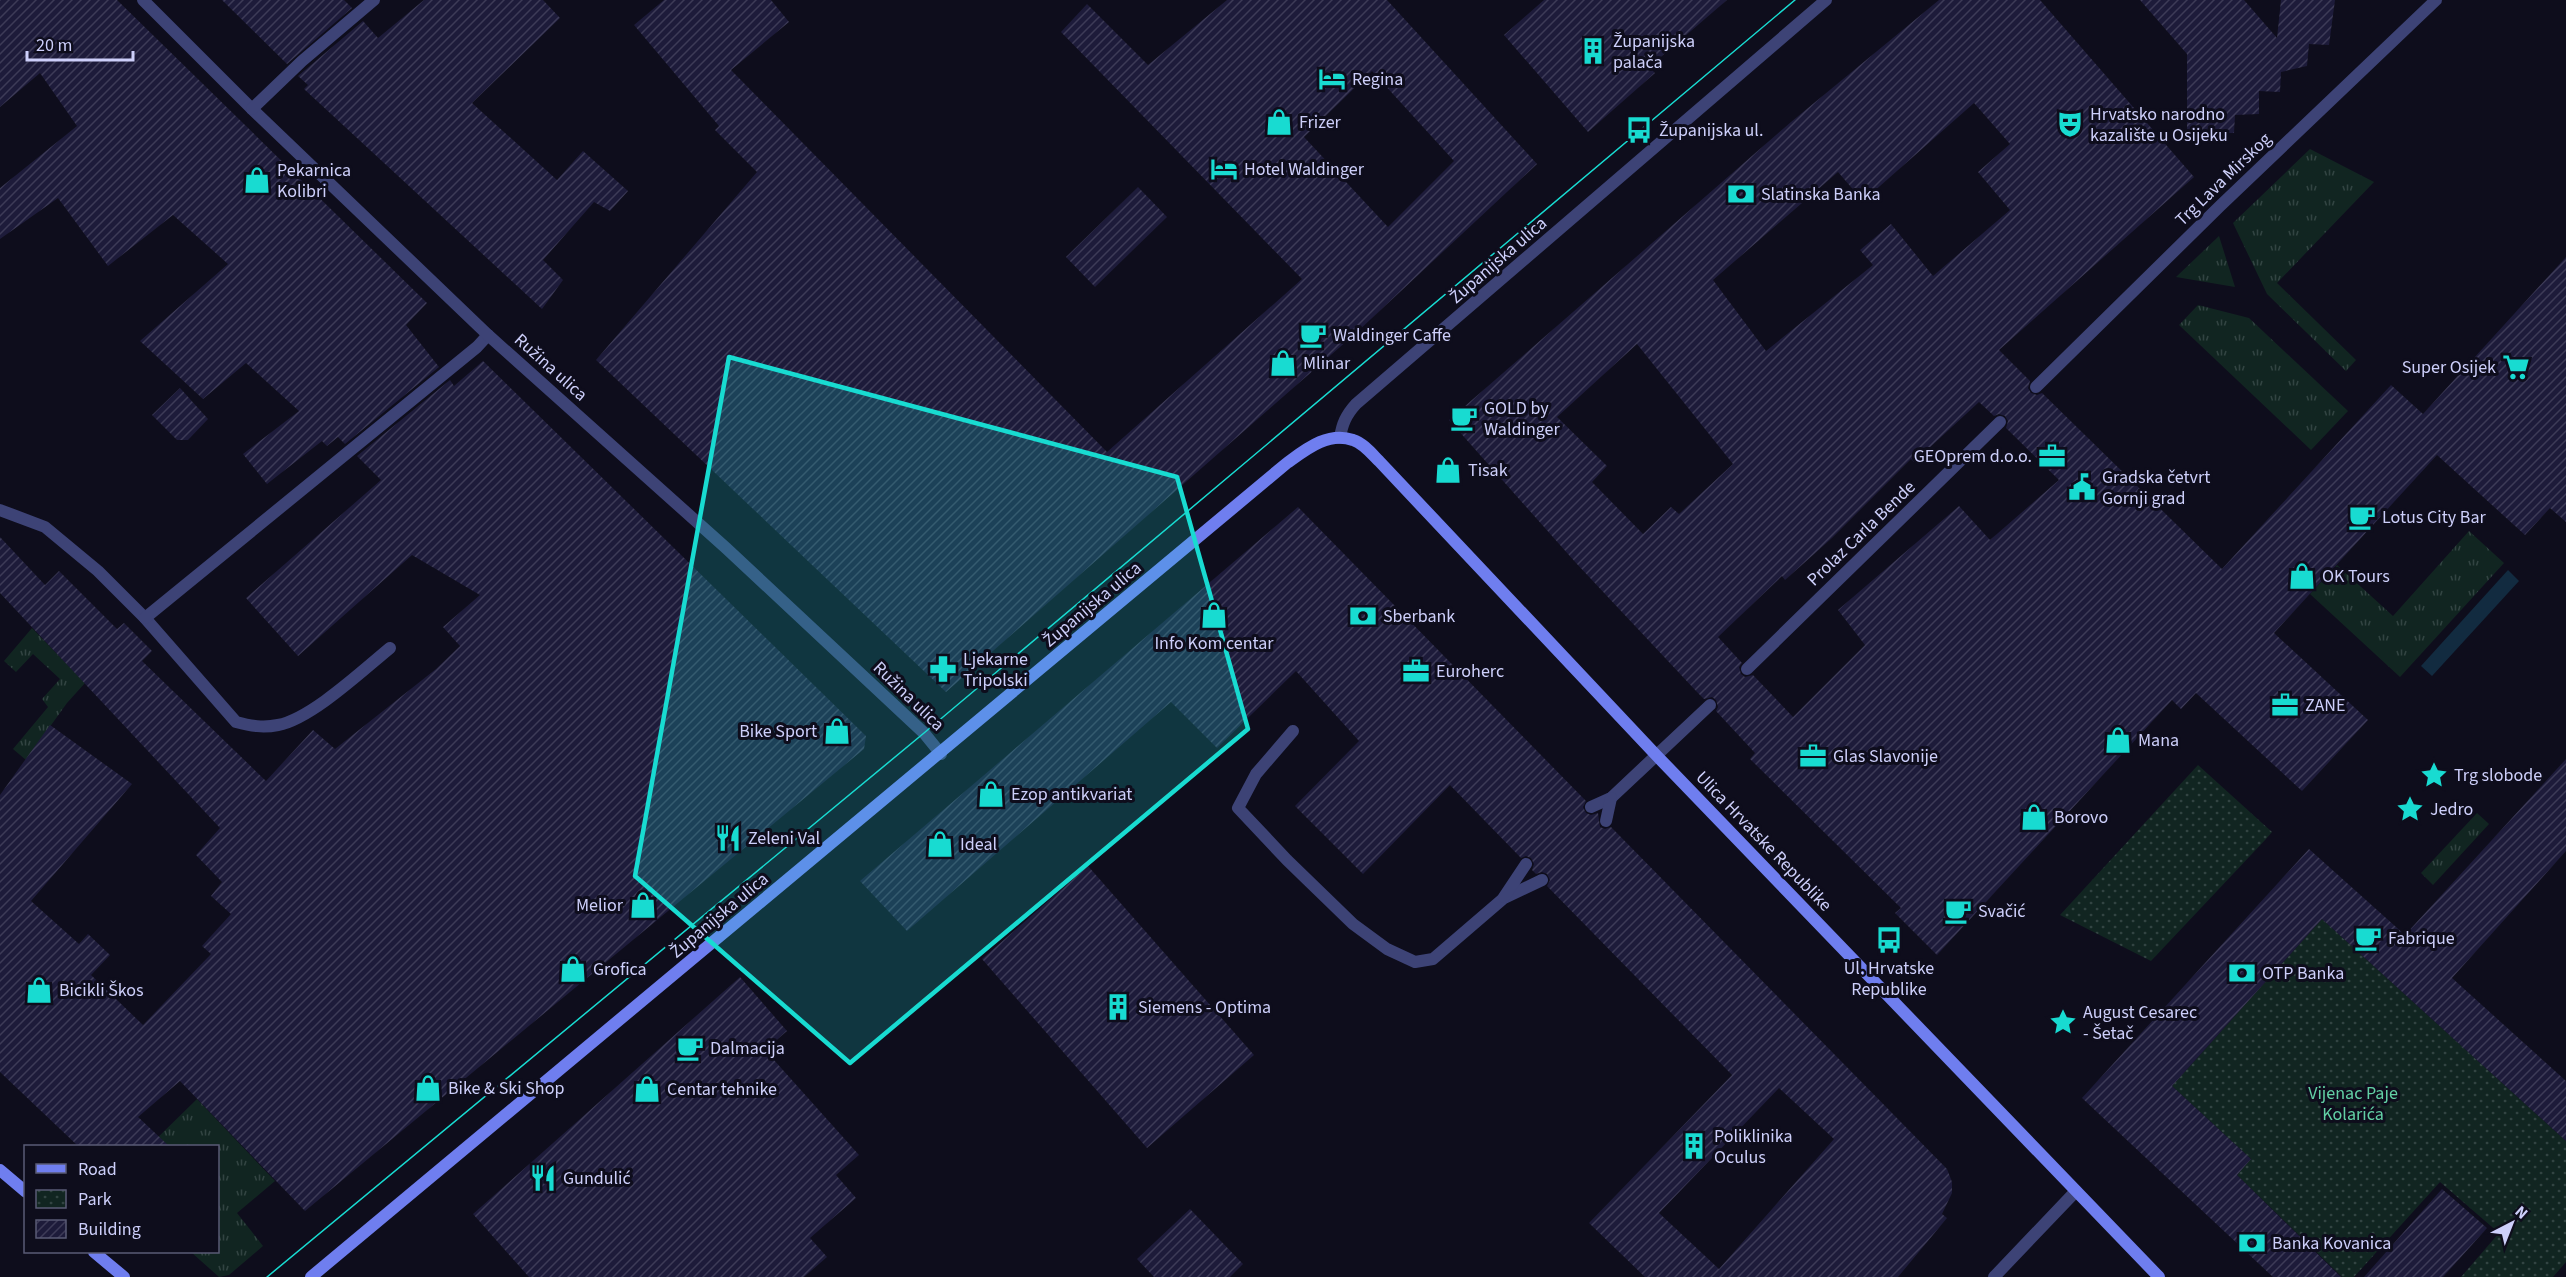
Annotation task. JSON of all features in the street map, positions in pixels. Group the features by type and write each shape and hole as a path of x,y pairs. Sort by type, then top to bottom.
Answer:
{"street":[{"name":"Ružina ulica","path":"143,0 252,109 488,335 735,556 924,733 941,754"},
{"path":"252,109 374,0"},
{"name":"Županijska ulica","path":"311,1277 941,754 1287,463 1310,446 1325,440 1340,438 1342,426 1356,404 1827,0"},
{"name":"Trg Lava Mirskog","path":"2036,387 2220,206 2436,0"},
{"path":"145,618 477,347 488,335"},
{"name":"Prolaz Carla Bende","path":"1747,669 2000,422"},
{"name":"Ulica Hrvatske Republike","path":"1340,438 1353,440 1379,461 1657,756 2159,1277"},
{"path":"0,510 45,527 98,571 145,618 236,722 256,727 280,725 304,714 390,648"},
{"path":"1591,807 1611,798 1710,705"},
{"path":"1293,731 1256,774 1238,808 1287,860 1353,924 1387,949 1415,962 1433,959 1504,898 1542,880"},
{"path":"1606,822 1611,798"},
{"path":"1504,898 1526,864"},
{"path":"0,1170 24,1190"},
{"path":"1994,1277 2076,1191"},
{"path":"96,1253 124,1277"}],"highlighted area":[{"path":"729,357 1177,477 1248,729 850,1063 635,876"}],"green space":[{"path":"2310,149 2374,182 2277,283 2356,360 2346,371 2267,294 2233,223"},
{"path":"2219,236 2235,287 2176,277"},
{"path":"2198,305 2249,318 2348,411 2311,450 2179,325"},
{"path":"2469,531 2504,563 2400,677 2310,594 2337,565 2393,616"},
{"path":"32,628 85,683 67,703 26,760 13,749 48,707 42,699 60,679 33,654 16,672 4,661"},
{"path":"2198,765 2272,832 2266,839 2151,961 2060,915"},
{"path":"2477,813 2489,824 2433,885 2421,873"},
{"name":"Vijenac Paje Kolarića","path":"2322,919 2566,1141 2566,1262 2553,1277 2461,1277 2499,1233 2440,1182 2354,1277 2342,1277 2237,1175 2251,1159 2172,1086"},
{"path":"197,1099 275,1181 237,1213 263,1246 229,1275 219,1277 192,1253 219,1253 219,1145 150,1145"}],"water":[{"path":"2508,570 2519,581 2432,676 2421,666"}],"building":[{"path":"0,0 117,0 427,303 406,325 439,367 345,444 338,437 327,446 322,441 267,484 243,454 299,411 246,363 203,399 140,341 228,264 173,215 108,266 58,198 0,239 0,188 77,126 40,73 0,107"},
{"path":"222,0 344,0 352,8 287,64"},
{"path":"424,0 543,0 560,18 472,103 557,180 583,151 628,191 610,211 594,202 543,260 563,280 542,309 304,89 308,85 298,76 363,21 378,38"},
{"path":"664,0 771,0 789,22 731,70 1107,452 1302,279 1061,32 1087,4 1148,65 1227,0 1387,0 1537,164 1356,333 946,692 596,360 757,172 715,130 719,126 634,25","holes":["1372,71 1454,161 1388,227 1304,137"]},
{"name":"Županijska palača","path":"1544,0 1727,0 1649,67 1655,73 1588,132 1504,35"},
{"path":"1939,0 2040,0 2194,177 1999,350 2030,381 2028,388 2031,393 2037,395 2042,393 2222,569 2391,385 2423,414 2566,257 2566,522 2550,508 2525,535 2437,455 2274,633 2368,720 2302,791 2196,693 2181,709 2172,700 1937,955 1895,913 1901,908 1750,759 1755,753 1716,711 1718,707 1716,700 1712,697 1704,699 1697,692 1576,563 1449,420 1791,122","holes":["1974,103 2010,144 1978,172 2010,210 1933,276 1891,224 1860,250 1873,265 1766,351 1713,280 1838,172 1863,201","1637,344 1733,464 1679,514 1671,507 1643,534 1592,482 1607,466 1557,417","1979,402 1994,416 1999,414 2005,416 2008,421 2006,428 2059,480 1990,540 1959,506 1838,610 1865,645 1793,717 1753,675 1745,677 1741,674 1739,667 1742,663 1718,637 1782,576 1785,580 1832,538 1911,459 1914,462"]},
{"path":"2140,0 2244,0 2277,38 2281,0 2335,0 2329,45 2309,44 2307,66 2281,72 2280,92 2259,91 2259,114 2235,115 2234,133 2187,133 2187,54"},
{"path":"1138,187 1167,217 1095,287 1066,257"},
{"path":"483,361 866,736 864,749 305,1211 180,1081 138,1117 168,1145 77,1145 0,1072 0,795 50,725 132,784 31,901 79,944 88,934 110,955 91,975 143,1025 211,954 202,946 231,914 211,896 222,882 196,855 220,828 0,593 0,537 45,585 59,571 117,629 124,623 152,651 142,661 266,781 313,730 335,749 436,669 460,646 443,627 480,595 412,555 298,656 246,598 381,480 357,456 450,380 454,386"},
{"path":"180,388 208,419 188,440 177,440 152,415"},
{"path":"1298,507 1586,801 1583,807 1586,813 1591,815 1598,813 1600,827 1605,829 1611,827 1947,1169 1952,1182 1952,1193 1942,1214 1947,1218 1898,1277 1645,1277 1589,1223 1732,1075 1547,886 1550,880 1547,874 1542,872 1536,874 1532,870 1534,864 1531,858 1526,856 1521,858 1450,785 1363,874 1295,806 1359,741 1296,671 1217,748 1171,702 907,931 860,881","holes":["1779,1088 1834,1139 1719,1269 1659,1213"]},
{"path":"2566,759 2566,851 2452,978 2566,1081 2566,1141 2322,919 2172,1086 2251,1159 2237,1175 2341,1277 2273,1277 2082,1098 2309,849 2405,935"},
{"name":"Siemens - Optima","path":"1088,866 1254,1055 1147,1148 982,959"},
{"path":"740,977 787,1031 765,1050 859,1155 836,1175 856,1198 810,1238 827,1257 804,1277 529,1277 473,1214"},
{"path":"2442,1189 2487,1228 2443,1277 2364,1277"},
{"path":"1190,1209 1243,1264 1230,1277 1154,1277 1137,1259"}],"tram line":[{"path":"267,1277 924,733 1795,0"}],"place":[{"name":"Županijska palača","path":"1593,51"},
{"name":"Regina","path":"1332,79"},
{"name":"Frizer","path":"1279,122"},
{"name":"Hrvatsko narodno kazalište u Osijeku","path":"2070,124"},
{"name":"Županijska ul.","path":"1639,130"},
{"name":"Hotel Waldinger","path":"1224,169"},
{"name":"Pekarnica Kolibri","path":"257,180"},
{"name":"Slatinska Banka","path":"1741,194"},
{"name":"Waldinger Caffe","path":"1313,335"},
{"name":"Mlinar","path":"1283,363"},
{"name":"Super Osijek","path":"2516,367"},
{"name":"GOLD by Waldinger","path":"1464,418"},
{"name":"GEOprem d.o.o.","path":"2052,456"},
{"name":"Tisak","path":"1448,470"},
{"name":"Gradska četvrt Gornji grad","path":"2082,487"},
{"name":"Lotus City Bar","path":"2362,517"},
{"name":"OK Tours","path":"2302,576"},
{"name":"Info Kom centar","path":"1214,615"},
{"name":"Sberbank","path":"1363,616"},
{"name":"Ljekarne Tripolski","path":"943,669"},
{"name":"Euroherc","path":"1416,671"},
{"name":"ZANE","path":"2285,705"},
{"name":"Bike Sport","path":"837,731"},
{"name":"Mana","path":"2118,740"},
{"name":"Glas Slavonije","path":"1813,756"},
{"name":"Trg slobode","path":"2434,775"},
{"name":"Ezop antikvariat","path":"991,794"},
{"name":"Jedro","path":"2410,809"},
{"name":"Borovo","path":"2034,817"},
{"name":"Zeleni Val","path":"728,838"},
{"name":"Ideal","path":"940,844"},
{"name":"Melior","path":"643,905"},
{"name":"Svačić","path":"1958,911"},
{"name":"Fabrique","path":"2368,938"},
{"name":"Ul. Hrvatske Republike","path":"1889,940"},
{"name":"Grofica","path":"573,969"},
{"name":"OTP Banka","path":"2242,973"},
{"name":"Bicikli Škos","path":"39,990"},
{"name":"Siemens - Optima","path":"1118,1007"},
{"name":"August Cesarec - Šetač","path":"2063,1022"},
{"name":"Dalmacija","path":"690,1048"},
{"name":"Bike & Ski Shop","path":"428,1088"},
{"name":"Centar tehnike","path":"647,1089"},
{"name":"Poliklinika Oculus","path":"1694,1146"},
{"name":"Gundulić","path":"543,1178"},
{"name":"Banka Kovanica","path":"2252,1243"}]}
